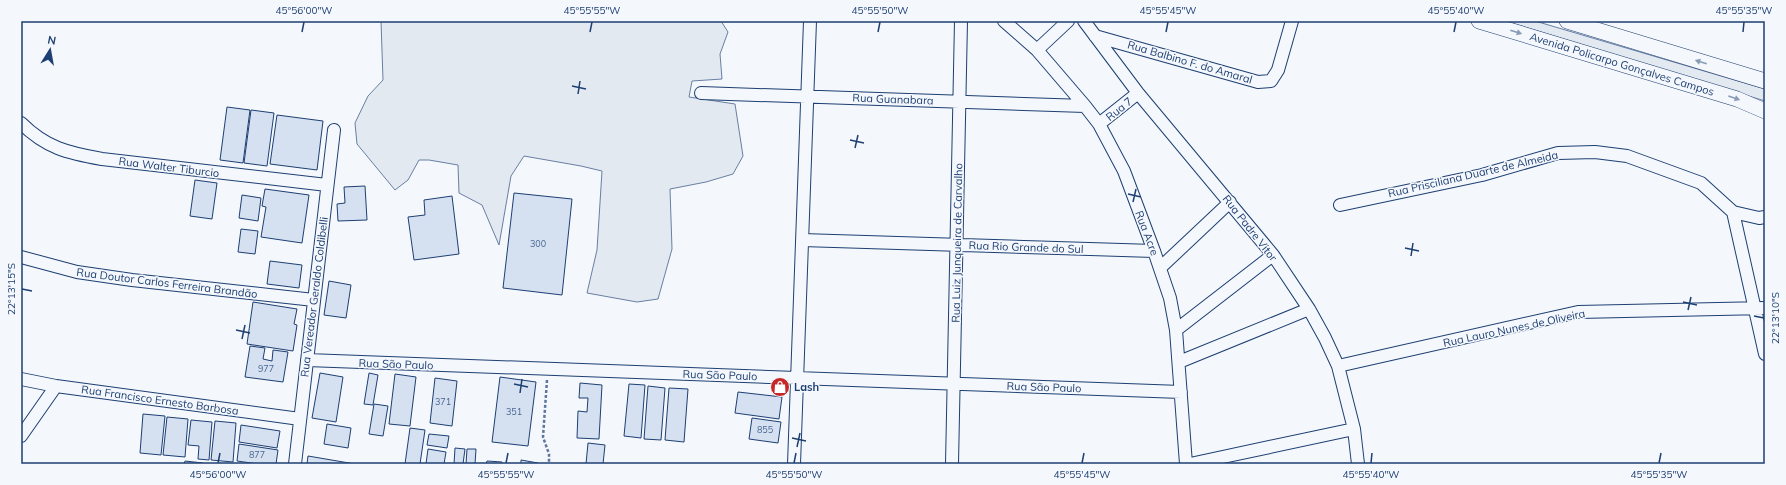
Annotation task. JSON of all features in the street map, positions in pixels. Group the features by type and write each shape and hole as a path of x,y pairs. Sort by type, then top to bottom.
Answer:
{"street":[{"path":"794,464 810,21"},
{"name":"Rua Luiz Junqueira de Carvalho","path":"952,464 961,21"},
{"name":"Rua Acre","path":"1004,21 1037,50 1085,106 1099,124 1124,171 1170,298 1176,330 1186,464"},
{"path":"1037,50 1068,21"},
{"name":"Rua Padre Vitor","path":"1084,21 1138,93 1273,255 1308,309 1325,338 1338,366 1354,429 1358,464"},
{"name":"Rua Balbino F. do Amaral","path":"1095,36 1258,82 1271,81 1278,70 1292,21"},
{"name":"Avenida Policarpo Gonçalves Campos","path":"1478,21 1737,98 1765,111"},
{"path":"1566,21 1596,26 1765,81"},
{"name":"Rua Guanabara","path":"701,93 1085,106"},
{"name":"Rua 7","path":"1099,124 1138,93"},
{"name":"Rua Walter Tiburcio","path":"21,122 33,135 52,146 72,153 102,159 328,185"},
{"name":"Rua Vereador Geraldo Coldibelli","path":"295,464 334,130"},
{"name":"Rua Prisciliana Duarte de Almeida","path":"1340,205 1482,175 1558,153 1595,152 1627,156 1701,183 1733,212"},
{"path":"1160,268 1230,202"},
{"path":"1765,217 1759,218 1733,212 1760,308 1765,354"},
{"name":"Rua Rio Grande do Sul","path":"802,240 1154,251"},
{"path":"1176,330 1273,255"},
{"name":"Rua Doutor Carlos Ferreira Brandão","path":"21,257 76,272 132,280 314,300"},
{"name":"Rua Lauro Nunes de Oliveira","path":"1338,366 1578,312 1760,308"},
{"path":"1179,362 1308,309"},
{"name":"Rua São Paulo","path":"307,360 1181,392"},
{"name":"Rua Francisco Ernesto Barbosa","path":"21,378 56,386 300,419"},
{"path":"21,436 56,386"},
{"path":"1190,464 1354,429"}],"path":[{"path":"547,369 543,437 549,454 549,464"}],"shaded area":[{"path":"381,21 721,21 728,32 720,54 722,79 692,81 689,97 735,104 743,156 733,174 706,182 670,189 672,249 658,299 637,302 587,293 597,250 602,171 524,156 511,176 499,245 482,205 459,193 458,165 429,160 419,160 408,180 395,190 357,144 355,123 368,96 383,80"},
{"path":"1505,21 1535,21 1765,89 1765,101"}],"building":[{"path":"227,107 250,110 243,163 220,160"},
{"path":"251,110 274,113 267,166 244,163"},
{"path":"277,115 323,121 317,170 270,164"},
{"path":"195,180 217,183 212,219 190,216"},
{"path":"365,186 367,220 338,221 337,204 345,203 344,187"},
{"path":"265,189 309,195 302,243 261,237 266,207 262,206"},
{"path":"514,193 572,199 562,295 503,288"},
{"path":"242,195 261,198 258,221 239,218"},
{"path":"452,196 459,254 414,260 408,217 425,215 424,200"},
{"path":"241,229 258,231 255,254 238,252"},
{"path":"270,261 302,265 299,288 267,284"},
{"path":"329,281 351,285 346,318 324,315"},
{"path":"253,302 297,309 294,324 297,325 293,351 247,344"},
{"path":"250,346 265,348 263,359 272,361 273,350 288,352 283,382 245,377"},
{"path":"320,373 343,377 336,422 312,418"},
{"path":"369,373 378,375 373,405 364,404"},
{"path":"395,374 416,377 410,426 389,424"},
{"path":"500,377 536,382 528,446 492,442"},
{"path":"435,378 457,381 452,426 430,423"},
{"path":"580,383 602,385 599,439 577,438 578,411 587,412 588,398 579,398"},
{"path":"629,384 645,385 641,438 624,436"},
{"path":"648,386 665,388 661,440 644,439"},
{"path":"669,388 688,389 684,442 665,440"},
{"path":"738,392 782,397 779,419 735,413"},
{"path":"374,404 388,406 383,436 369,434"},
{"path":"143,414 165,416 161,455 140,453"},
{"path":"167,417 188,419 185,457 163,455"},
{"path":"752,418 781,422 778,443 749,439"},
{"path":"191,420 212,422 209,460 198,459 199,446 188,445"},
{"path":"215,421 236,423 233,462 211,460"},
{"path":"327,424 351,428 348,448 324,444"},
{"path":"241,425 280,431 277,448 239,442"},
{"path":"410,428 425,430 420,464 405,464"},
{"path":"429,434 449,436 447,448 427,445"},
{"path":"588,443 605,445 603,464 586,464"},
{"path":"239,444 278,450 276,464 258,464 237,461"},
{"path":"455,448 465,449 463,464 454,464"},
{"path":"428,449 446,452 444,464 426,464"},
{"path":"467,449 476,449 475,464 466,464"},
{"path":"308,456 355,464 307,464"},
{"path":"521,460 538,463 538,464 521,464"},
{"path":"185,461 203,463 203,464 184,464"},
{"path":"487,461 502,462 502,464 486,464"}],"place":[{"name":"Lash","path":"780,387"}]}
